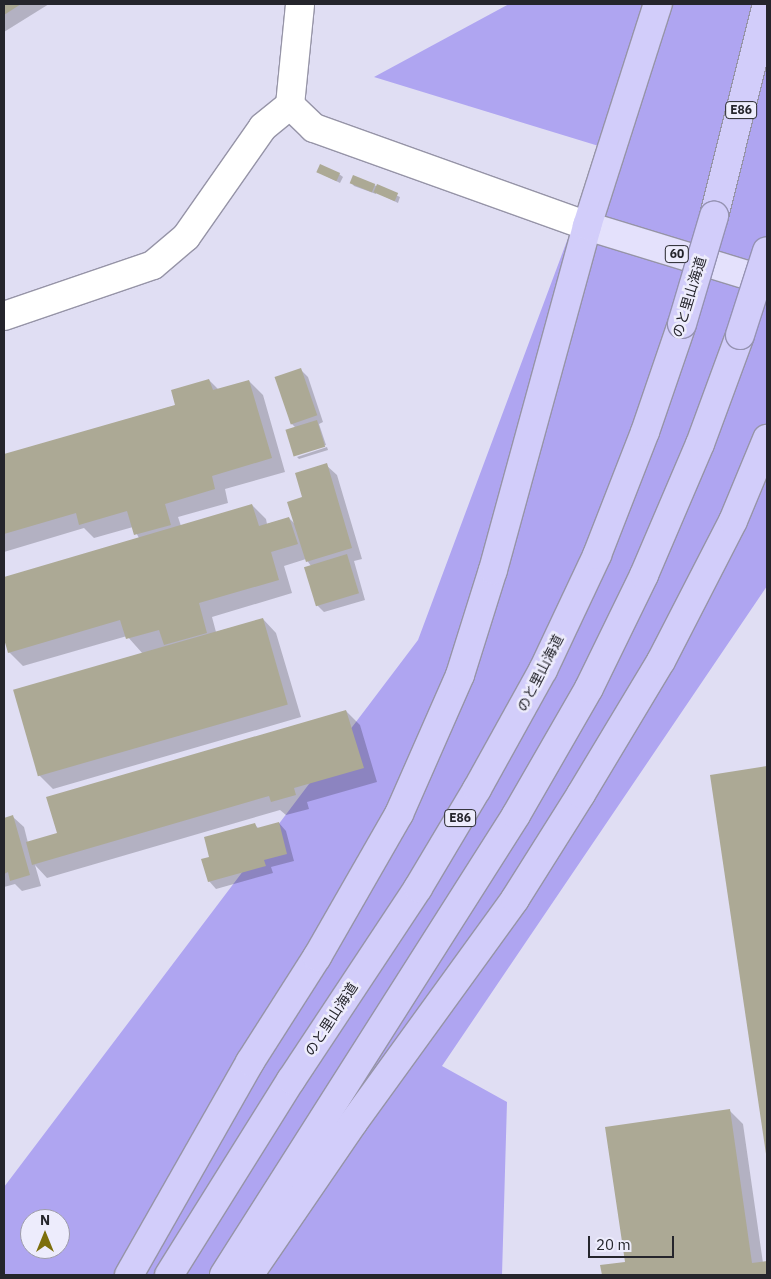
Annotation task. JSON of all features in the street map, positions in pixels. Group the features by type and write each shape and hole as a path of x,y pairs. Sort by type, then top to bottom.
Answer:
{"highway":[{"path":"129,1275 250,1062 317,957 399,814 453,693 493,570 587,226 658,4"},
{"name":"のと里山海道","path":"169,1275 291,1080 418,888 477,789 543,670 597,555 645,432 682,324 714,216 767,4"},
{"path":"224,1275 516,815 589,688 652,557 700,444 740,335 767,251"},
{"path":"249,1275 353,1123 515,899 661,661 733,521 767,439"},
{"path":"741,501 767,466"}],"main road":[{"name":"60","path":"587,226 767,281"}],"street":[{"path":"4,316 153,265 186,237 263,127 290,105 300,4"},
{"path":"290,105 314,128 587,226"}],"shaded area":[{"path":"509,4 767,4 767,586 442,1066 507,1102 502,1275 4,1275 4,1187 418,640 602,147 374,77"}],"building":[{"path":"4,4 21,4 4,15"},
{"path":"320,164 340,173 336,181 316,172"},
{"path":"353,175 375,184 372,192 350,183"},
{"path":"377,184 398,193 395,201 373,192"},
{"path":"301,368 317,415 291,424 275,377"},
{"path":"209,379 213,390 249,380 272,458 212,476 215,489 165,504 171,525 134,535 127,511 79,525 76,513 4,534 4,454 175,405 171,390"},
{"path":"317,420 325,447 294,456 285,430"},
{"path":"327,463 352,548 306,562 287,502 302,497 295,473"},
{"path":"252,504 259,526 289,517 298,544 271,552 279,580 199,603 207,633 164,645 159,630 126,639 120,620 8,653 4,639 4,577"},
{"path":"347,554 359,593 316,606 304,567"},
{"path":"263,618 288,705 38,776 13,690"},
{"path":"346,710 364,768 294,788 296,795 271,802 269,796 32,865 26,842 57,833 46,797"},
{"path":"767,766 767,1154 766,1154 710,775"},
{"path":"13,815 30,875 10,881 8,872 4,874 4,818"},
{"path":"279,822 287,854 264,860 266,866 208,882 201,859 209,857 204,837 255,823 257,828"},
{"path":"730,1109 752,1263 767,1261 767,1275 602,1275 600,1265 625,1262 605,1127"}]}
